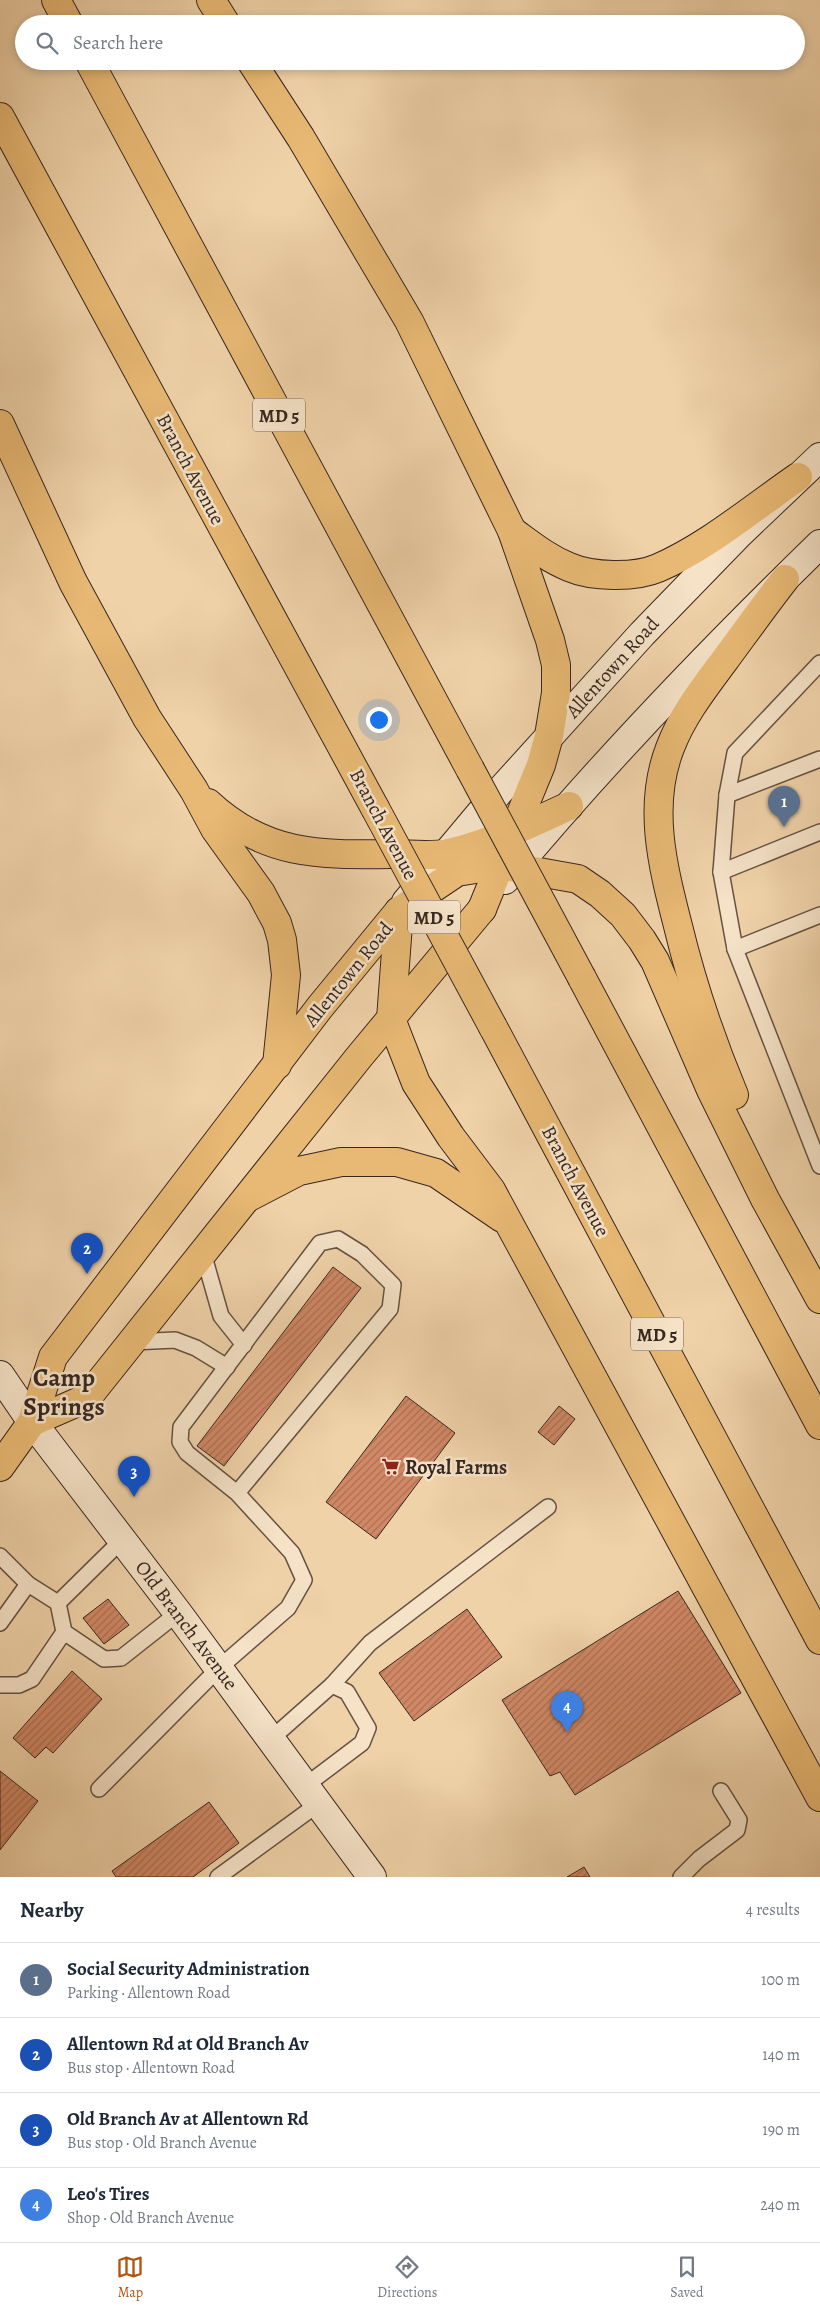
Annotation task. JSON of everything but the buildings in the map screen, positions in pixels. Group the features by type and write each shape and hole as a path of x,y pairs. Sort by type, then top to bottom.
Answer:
{"main road":[{"path":"56,0 64,15"},
{"path":"211,0 220,15"},
{"name":"MD 5","path":"94,70 820,1424"},
{"path":"257,70 306,146 409,321 512,530 550,640 556,665 556,693 549,736 541,765 514,832 508,866"},
{"name":"Branch Avenue","path":"0,117 494,1027 820,1640"},
{"path":"0,424 73,582 147,718 194,790 215,829 261,893 278,923 286,975 277,1065"},
{"name":"Allentown Road","path":"0,1467 32,1422 53,1357 320,1007 447,853 549,736 692,581 820,457"},
{"path":"512,530 545,556 570,568 591,574 615,576 657,568 700,545 798,477"},
{"path":"32,1422 87,1398 482,908 508,866 569,806 677,687 820,544"},
{"path":"785,579 700,694 681,724 662,773 658,828 662,863 690,975 717,1055 814,1288"},
{"path":"194,790 235,825 260,839 286,848 328,855 447,853 514,832 569,806"},
{"path":"814,1288 765,1198 715,1098 654,961 642,940 622,915 600,894 578,879 508,866 457,872 399,911 392,1019 416,1083 451,1136 491,1190 820,1797"},
{"path":"247,1198 299,1171 341,1162 397,1162 436,1173 507,1221"},
{"name":"Old Branch Avenue","path":"0,1375 32,1422 123,1539 372,1877"}],"lane":[{"path":"820,663 735,753 727,795 721,872 735,949 820,1166"},
{"path":"727,795 817,759"},
{"path":"721,872 820,832"},
{"path":"735,949 820,915"},
{"path":"99,1789 219,1668 288,1608 304,1580 292,1552 237,1493 187,1453 180,1442 182,1428 320,1243 338,1239 362,1254 393,1285 390,1309 237,1493"},
{"path":"202,1253 221,1316 244,1345"},
{"path":"132,1342 175,1340 196,1348 227,1367"},
{"path":"271,1739 332,1685 370,1643 548,1507"},
{"path":"58,1604 123,1539"},
{"path":"0,1556 28,1584 58,1604 64,1632 104,1659 121,1658 178,1613"},
{"path":"0,1623 28,1584"},
{"path":"0,1685 19,1685 32,1679 64,1632"},
{"path":"218,1877 312,1795 362,1743 368,1728 347,1692 332,1685"},
{"path":"681,1877 699,1859 737,1830 739,1820 722,1791"}],"place":[{"name":"Social Security Administration","path":"784,827"},
{"name":"Allentown Rd at Old Branch Av","path":"87,1274"},
{"name":"Royal Farms","path":"391,1467"},
{"name":"Old Branch Av at Allentown Rd","path":"134,1497"},
{"name":"Leo's Tires","path":"567,1732"}],"district":[{"name":"Camp Springs","path":"64,1392"}]}
